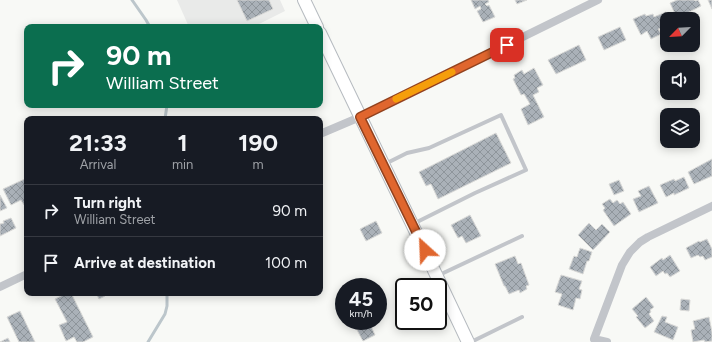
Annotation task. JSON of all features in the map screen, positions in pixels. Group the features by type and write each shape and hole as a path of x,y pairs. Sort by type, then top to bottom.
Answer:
{"main road":[{"path":"304,0 316,24"},
{"path":"323,39 468,342"}],"street":[{"path":"323,133 360,117 598,0"},
{"path":"607,342 591,341 622,265 630,252 640,242 648,237 712,206"},
{"path":"0,287 24,275"}],"lane":[{"path":"384,165 407,153 429,148 501,115 526,170 412,224"},
{"path":"437,276 522,236"},
{"path":"471,342 522,317"}],"shaded area":[{"path":"177,0 280,0 285,11 259,24 188,24"}],"building":[{"path":"237,0 269,0 273,9 247,21"},
{"path":"471,0 488,0 489,2 485,4 487,6 489,5 495,17 483,22 477,11 481,9 480,6 475,9"},
{"path":"515,0 527,0 517,4"},
{"path":"677,0 698,0 701,6 689,12 674,12 670,3"},
{"path":"708,0 712,0 712,9"},
{"path":"645,14 646,16 653,14 654,17 660,14 660,28 658,29 660,34 651,39 647,31 641,35 633,19"},
{"path":"620,27 626,40 604,50 598,37"},
{"path":"579,45 586,60 556,74 548,60"},
{"path":"534,68 543,85 537,88 539,92 533,95 544,117 528,125 521,109 530,104 524,94 521,95 513,79 515,78 514,75 522,70 524,74"},
{"path":"496,133 511,163 438,199 431,184 426,186 419,172"},
{"path":"712,159 712,176 694,184 688,172"},
{"path":"684,177 689,188 666,197 660,185 674,179 675,181"},
{"path":"24,179 24,205 21,200 11,205 3,189"},
{"path":"619,180 624,191 614,195 609,184"},
{"path":"649,186 658,203 639,212 633,199 641,196 638,191"},
{"path":"0,195 7,208 0,211"},
{"path":"610,199 613,203 617,200 620,204 623,202 631,214 614,226 603,210 605,208 602,204"},
{"path":"470,215 481,236 466,243 462,236 458,238 451,225"},
{"path":"11,218 16,228 0,236 0,224"},
{"path":"376,221 382,233 366,241 360,229"},
{"path":"589,223 596,230 602,224 610,232 593,250 578,235"},
{"path":"707,239 712,249 712,257 705,260 703,256 700,257 698,255 691,258 686,248 699,241 700,242"},
{"path":"580,248 592,252 589,261 587,261 583,274 569,269 574,256 577,257"},
{"path":"670,255 680,271 670,277 663,271 656,276 650,267 662,258 663,260"},
{"path":"515,256 518,264 521,263 529,285 526,286 527,289 520,293 519,290 509,294 495,264"},
{"path":"561,275 582,281 579,289 582,290 580,299 576,298 573,310 558,305 562,294 555,292"},
{"path":"61,296 72,296 93,337 83,342 77,342 74,337 66,341 59,325 67,322 55,299"},
{"path":"98,296 105,296 99,299"},
{"path":"646,297 654,307 650,310 651,312 649,314 654,321 645,328 636,317 638,316 632,309"},
{"path":"681,299 690,300 689,311 680,310"},
{"path":"20,311 35,342 19,342 7,317"},
{"path":"662,316 667,317 665,322 678,327 673,340 654,332"},
{"path":"709,317 712,341 705,342 704,340 693,342 691,330 695,329 693,321"},
{"path":"357,330 373,330 375,335 363,341"},
{"path":"8,338 10,342 0,342"}],"waterway":[{"path":"132,0 148,24"},
{"path":"165,116 167,108"},
{"path":"148,342 165,314 167,296"}],"slow traffic":[{"path":"396,99 452,72"}],"route":[{"path":"425,250 360,117 507,45"}]}
